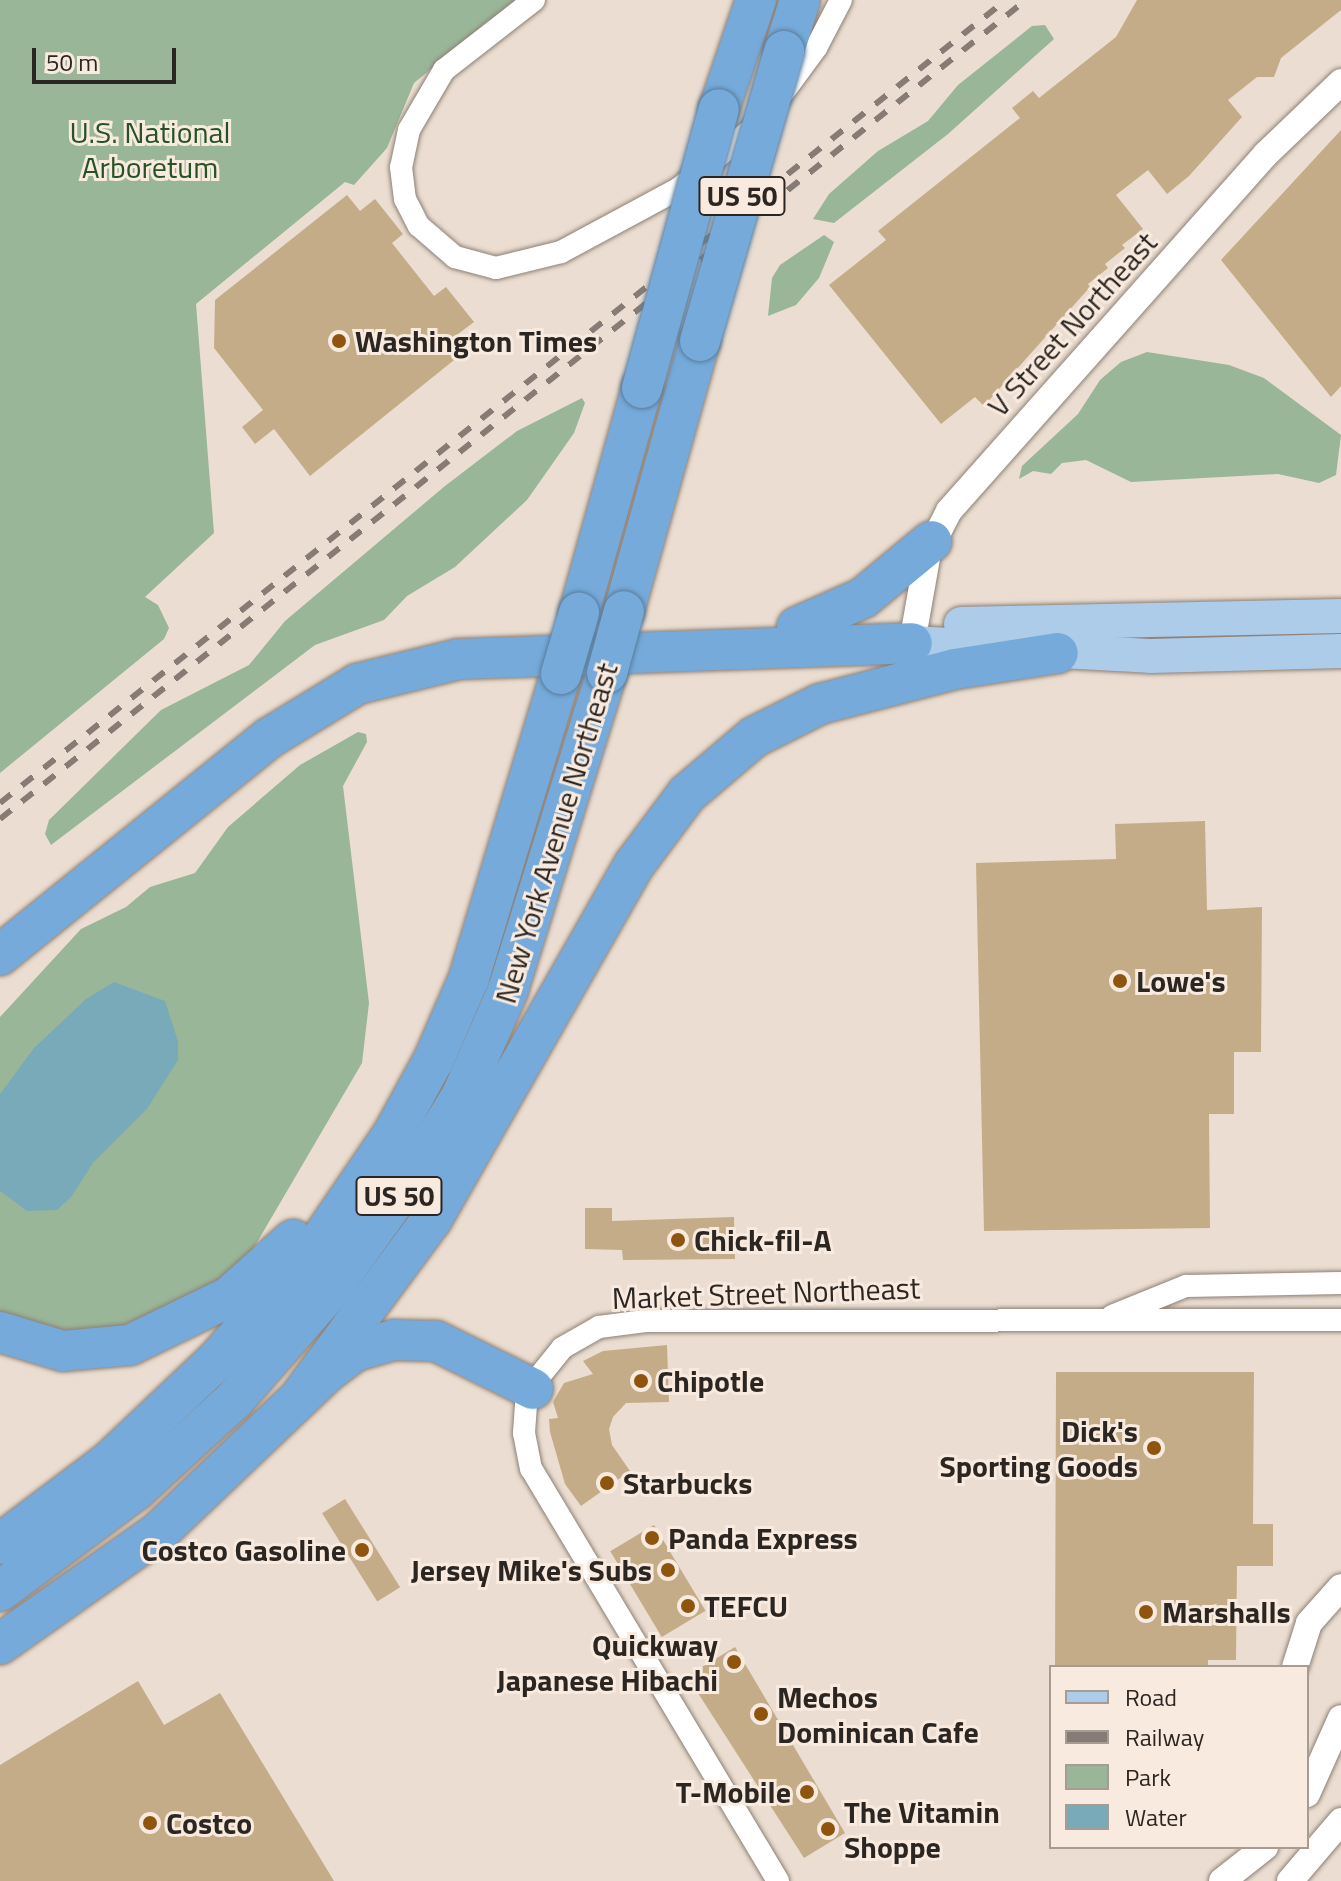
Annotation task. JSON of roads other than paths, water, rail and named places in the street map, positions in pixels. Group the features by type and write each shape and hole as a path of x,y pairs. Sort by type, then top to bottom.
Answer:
{"highway":[{"name":"New York Avenue Northeast","path":"0,1544 142,1433 282,1288 393,1134 434,1059 469,978 579,613 719,109 756,0"},
{"name":"New York Avenue Northeast","path":"0,1591 136,1490 234,1400 328,1293 413,1175 462,1095 508,990 607,673 800,0"},
{"path":"797,627 863,598 932,541"},
{"path":"0,921 271,705 369,653 471,634 797,627 914,634"},
{"path":"301,1396 448,1193 659,828 737,749 895,663 914,634"},
{"path":"0,955 280,729 332,695 369,680 459,659 914,634"},
{"path":"820,704 955,669 1058,653"},
{"path":"0,1332 63,1351 107,1350 156,1336 229,1297 303,1228 469,978"},
{"path":"0,1644 160,1531 301,1396 355,1351 410,1339 448,1345 533,1389"}],"main road":[{"path":"914,634 1341,616"},
{"path":"914,634 1058,653 1150,656 1341,651"},
{"path":"1150,656 1224,675 1341,673"}],"street":[{"path":"534,0 444,70 418,108 403,151 401,183 419,226 455,257 482,267 512,267 561,252 655,204 697,176 758,123 790,86 841,0"},
{"name":"V Street Northeast","path":"914,634 932,541 968,488 1244,178 1341,82"},
{"name":"Market Street Northeast","path":"1110,1317 1186,1286 1341,1283"},
{"name":"Market Street Northeast","path":"778,1881 536,1480 524,1433 533,1389 570,1342 621,1322 1110,1317 1159,1323 1341,1320"},
{"path":"1296,1665 1309,1623 1341,1587"},
{"path":"1309,1790 1341,1718"},
{"path":"1290,1881 1341,1821"},
{"path":"1222,1881 1262,1849"}],"water":[{"path":"114,982 165,1001 178,1041 178,1060 147,1109 93,1163 72,1196 57,1210 27,1211 0,1191 0,1094 34,1048 86,999"}],"railway":[{"path":"0,803 1006,0"},
{"path":"0,819 1026,0"}],"place":[{"name":"Washington Times","path":"339,341"},
{"name":"Lowe's","path":"1120,981"},
{"name":"Chick-fil-A","path":"678,1240"},
{"name":"Chipotle","path":"641,1381"},
{"name":"Dick's Sporting Goods","path":"1154,1448"},
{"name":"Starbucks","path":"607,1483"},
{"name":"Panda Express","path":"652,1538"},
{"name":"Costco Gasoline","path":"362,1550"},
{"name":"Jersey Mike's Subs","path":"668,1570"},
{"name":"TEFCU","path":"688,1606"},
{"name":"Marshalls","path":"1146,1612"},
{"name":"Quickway Japanese Hibachi","path":"734,1662"},
{"name":"Mechos Dominican Cafe","path":"761,1714"},
{"name":"T-Mobile","path":"807,1792"},
{"name":"Costco","path":"150,1823"},
{"name":"The Vitamin Shoppe","path":"828,1829"}],"park label":[{"name":"U.S. National Arboretum","path":"150,149"}]}
